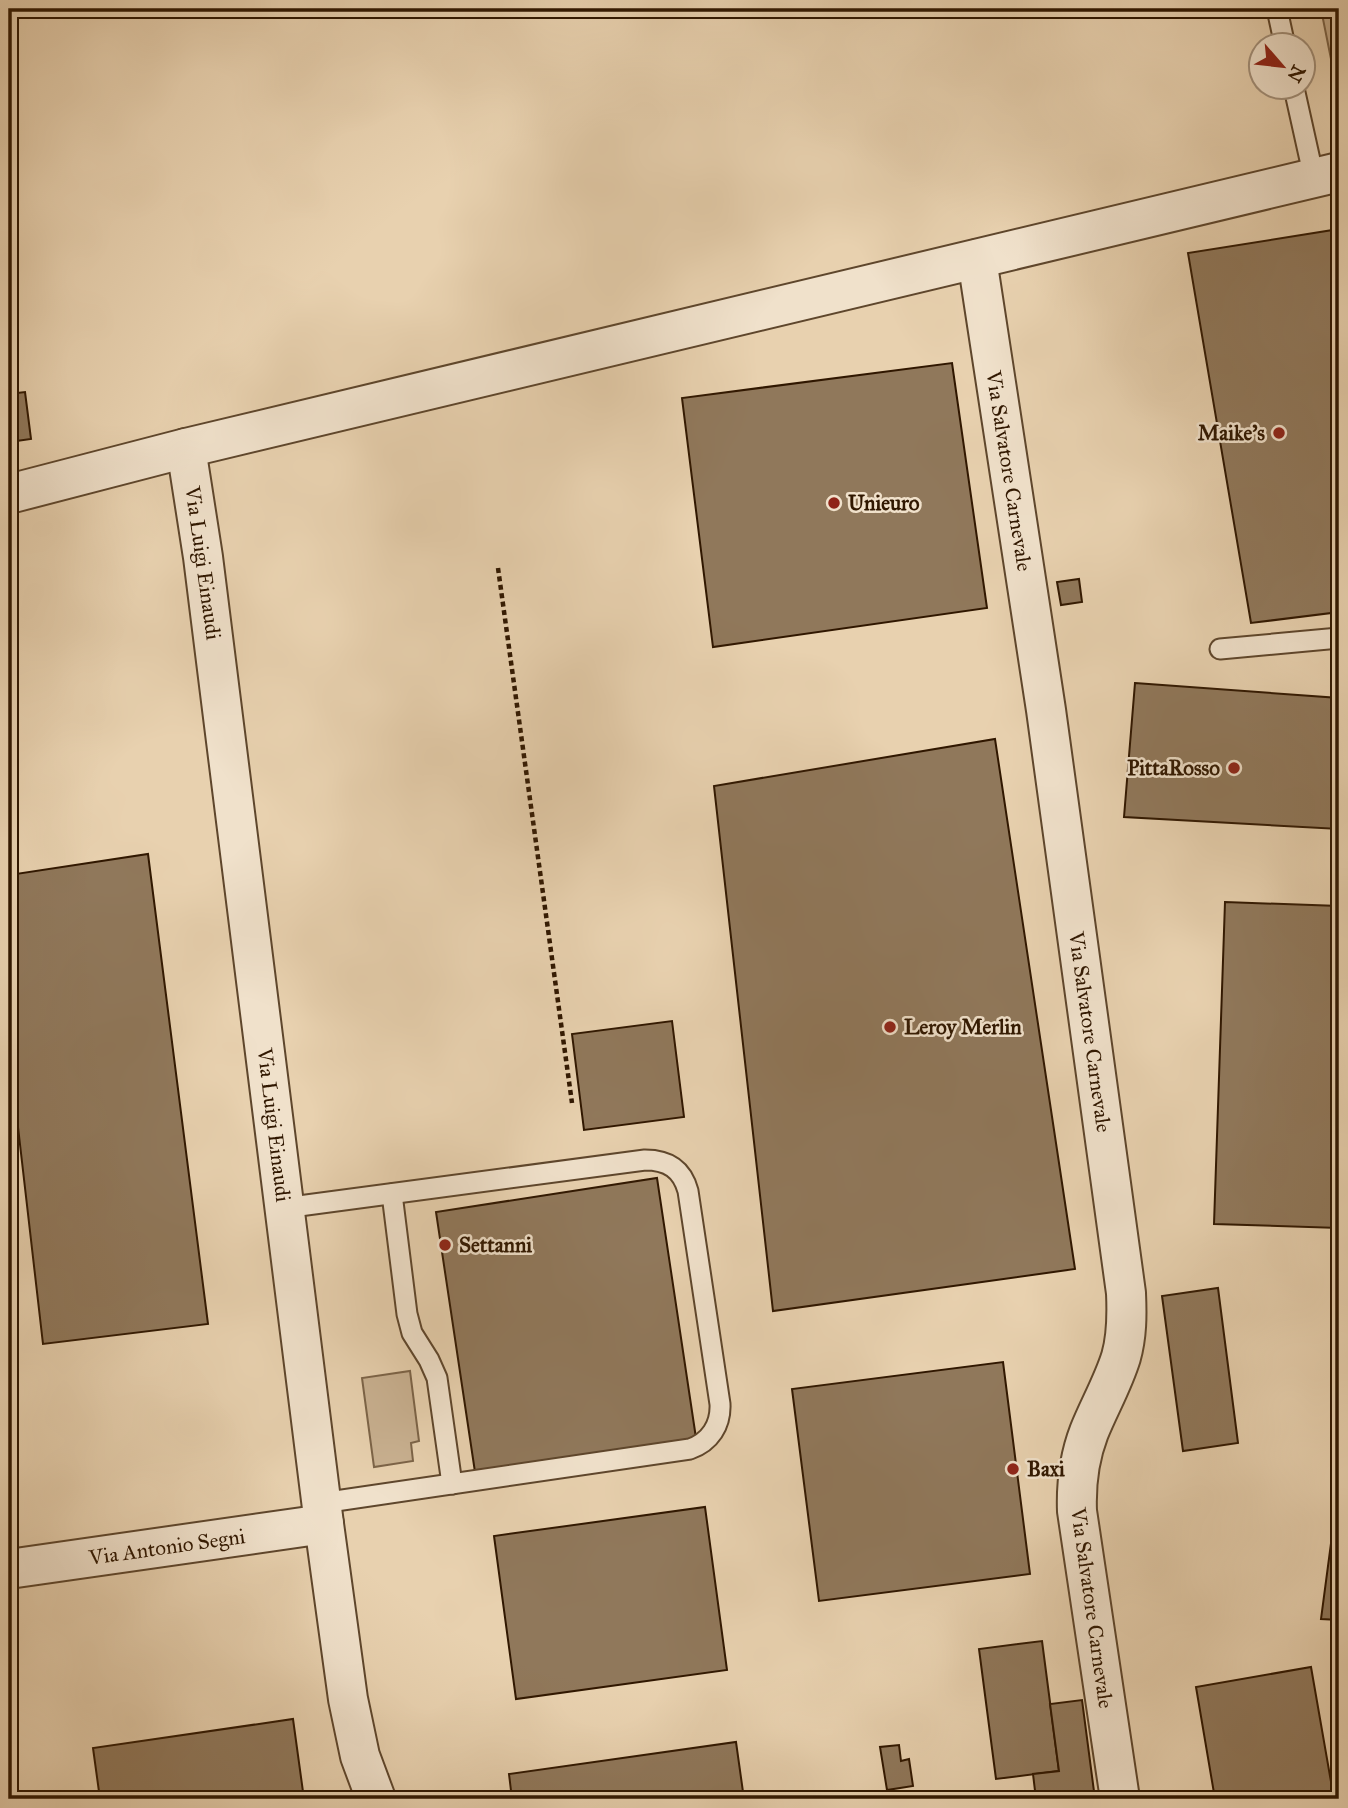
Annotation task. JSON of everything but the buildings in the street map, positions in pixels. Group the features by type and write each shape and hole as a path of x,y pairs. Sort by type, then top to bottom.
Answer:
{"street":[{"path":"9,494 186,448 1327,175"},
{"name":"Via Salvatore Carnevale","path":"976,259 1044,700 1126,1293 1126,1328 1122,1355 1088,1434 1081,1459 1076,1496 1120,1799"},
{"name":"Via Luigi Einaudi","path":"186,448 208,598 323,1513 352,1720 360,1756 376,1799"},
{"name":"Via Antonio Segni","path":"9,1569 323,1513"}],"lane":[{"path":"1277,9 1282,32"},
{"path":"1299,102 1327,175"},
{"path":"1220,649 1339,638"},
{"path":"285,1208 656,1160 676,1168 688,1191 720,1404 721,1413 708,1439 690,1449 453,1484 323,1513"},
{"path":"392,1194 409,1325 435,1370 453,1484"}],"path":[{"path":"498,569 572,1103"}],"shaded area":[{"path":"1321,9 1339,9 1339,99"},
{"path":"410,1371 419,1441 411,1443 413,1461 374,1467 362,1378"}],"place":[{"name":"Maike's","path":"1279,433"},
{"name":"Unieuro","path":"834,503"},
{"name":"PittaRosso","path":"1234,768"},
{"name":"Leroy Merlin","path":"890,1027"},
{"name":"Settanni","path":"445,1245"},
{"name":"Baxi","path":"1013,1469"}]}
